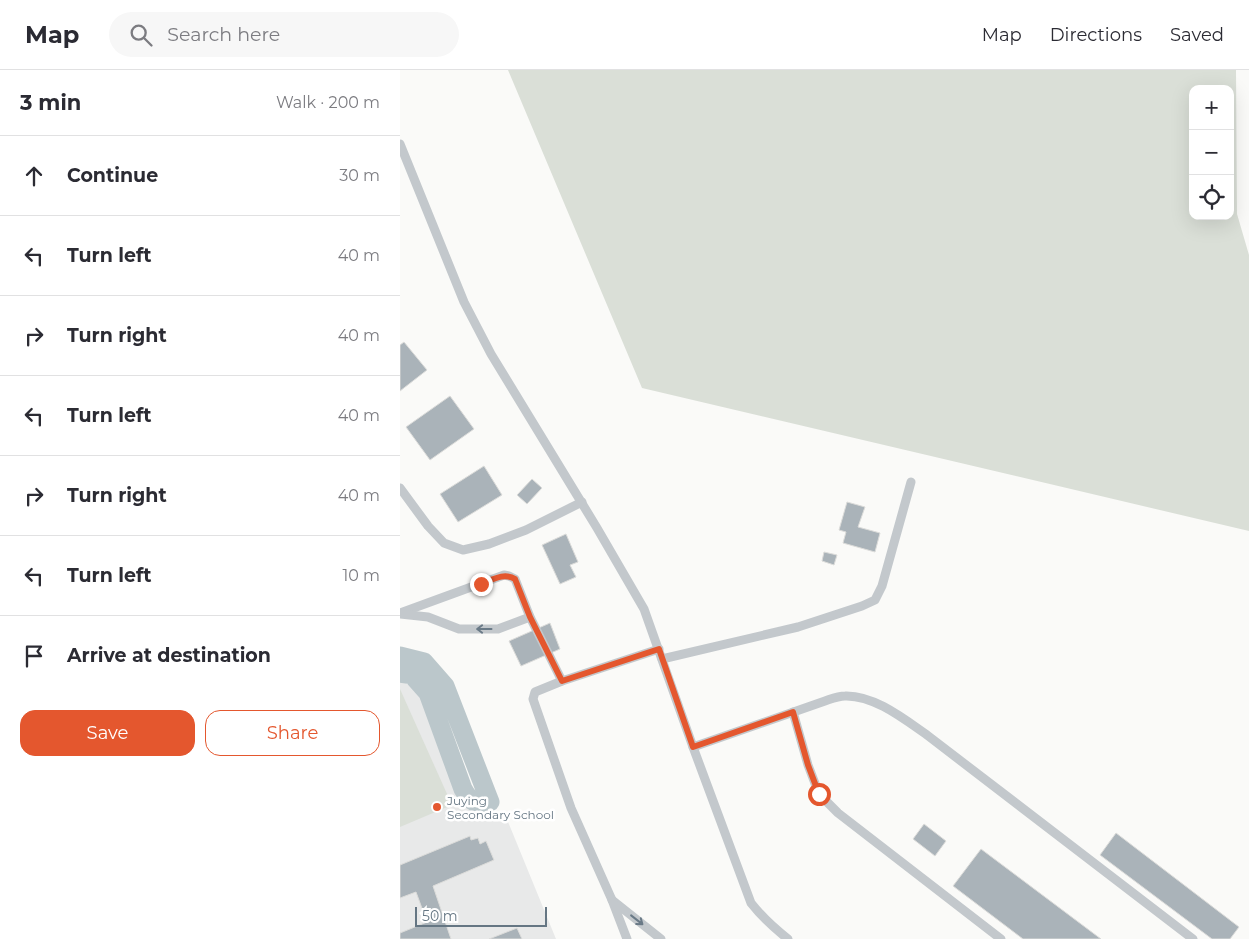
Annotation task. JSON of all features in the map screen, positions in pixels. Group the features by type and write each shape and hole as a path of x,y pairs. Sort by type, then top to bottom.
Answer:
{"lane":[{"path":"400,144 464,302 491,354 582,502 644,609 751,903 760,915 788,939"},
{"path":"662,659 798,627 875,600 882,586 911,482"},
{"path":"400,488 428,526 444,543 462,550 489,544 526,530 582,502"},
{"path":"400,614 504,576 509,576 515,579 530,617 562,681"},
{"path":"400,614 428,618 459,629 498,629 530,617"},
{"path":"627,939 612,900 570,808 533,699 535,692 562,681 659,649"},
{"path":"693,747 825,701 844,696 863,698 888,709 927,735 1193,939"},
{"path":"793,712 808,765 819,794 838,813 1001,939"},
{"path":"612,900 661,939"}],"shaded area":[{"path":"508,70 1236,70 1237,214 1249,255 1249,531 642,388"},
{"name":"Juying Secondary School","path":"400,680 413,688 420,697 460,794 469,805 478,810 490,814 504,812 556,939 400,939"},
{"path":"400,689 452,805 400,827"}],"building":[{"path":"404,342 427,370 400,391 400,345"},
{"path":"450,396 474,429 430,460 406,427"},
{"path":"484,466 502,495 458,522 440,494"},
{"path":"532,479 542,488 527,504 517,495"},
{"path":"847,502 865,507 858,527 880,533 875,552 843,543 846,532 839,530"},
{"path":"566,534 578,562 570,565 576,577 560,584 542,545"},
{"path":"824,552 837,555 834,565 822,561"},
{"path":"550,623 560,649 521,666 509,641"},
{"path":"924,824 946,841 935,856 913,839"},
{"path":"1116,833 1239,927 1230,939 1212,939 1100,855"},
{"name":"Juying Secondary School","path":"470,836 471,840 478,838 480,844 486,841 494,860 433,886 451,939 400,939 400,933 427,922 416,892 400,898 400,865"},
{"path":"981,849 1101,939 1023,939 953,886"},
{"path":"517,928 522,939 489,939"}],"waterway":[{"path":"400,656 424,662 445,686 490,802 481,803 474,801 466,794 428,693 412,675 400,673"}],"place":[{"name":"Juying Secondary School","path":"437,807"}],"route":[{"path":"481,584 504,576 515,579 530,617 562,681 659,649 693,747 793,712 808,765 819,794"}]}
